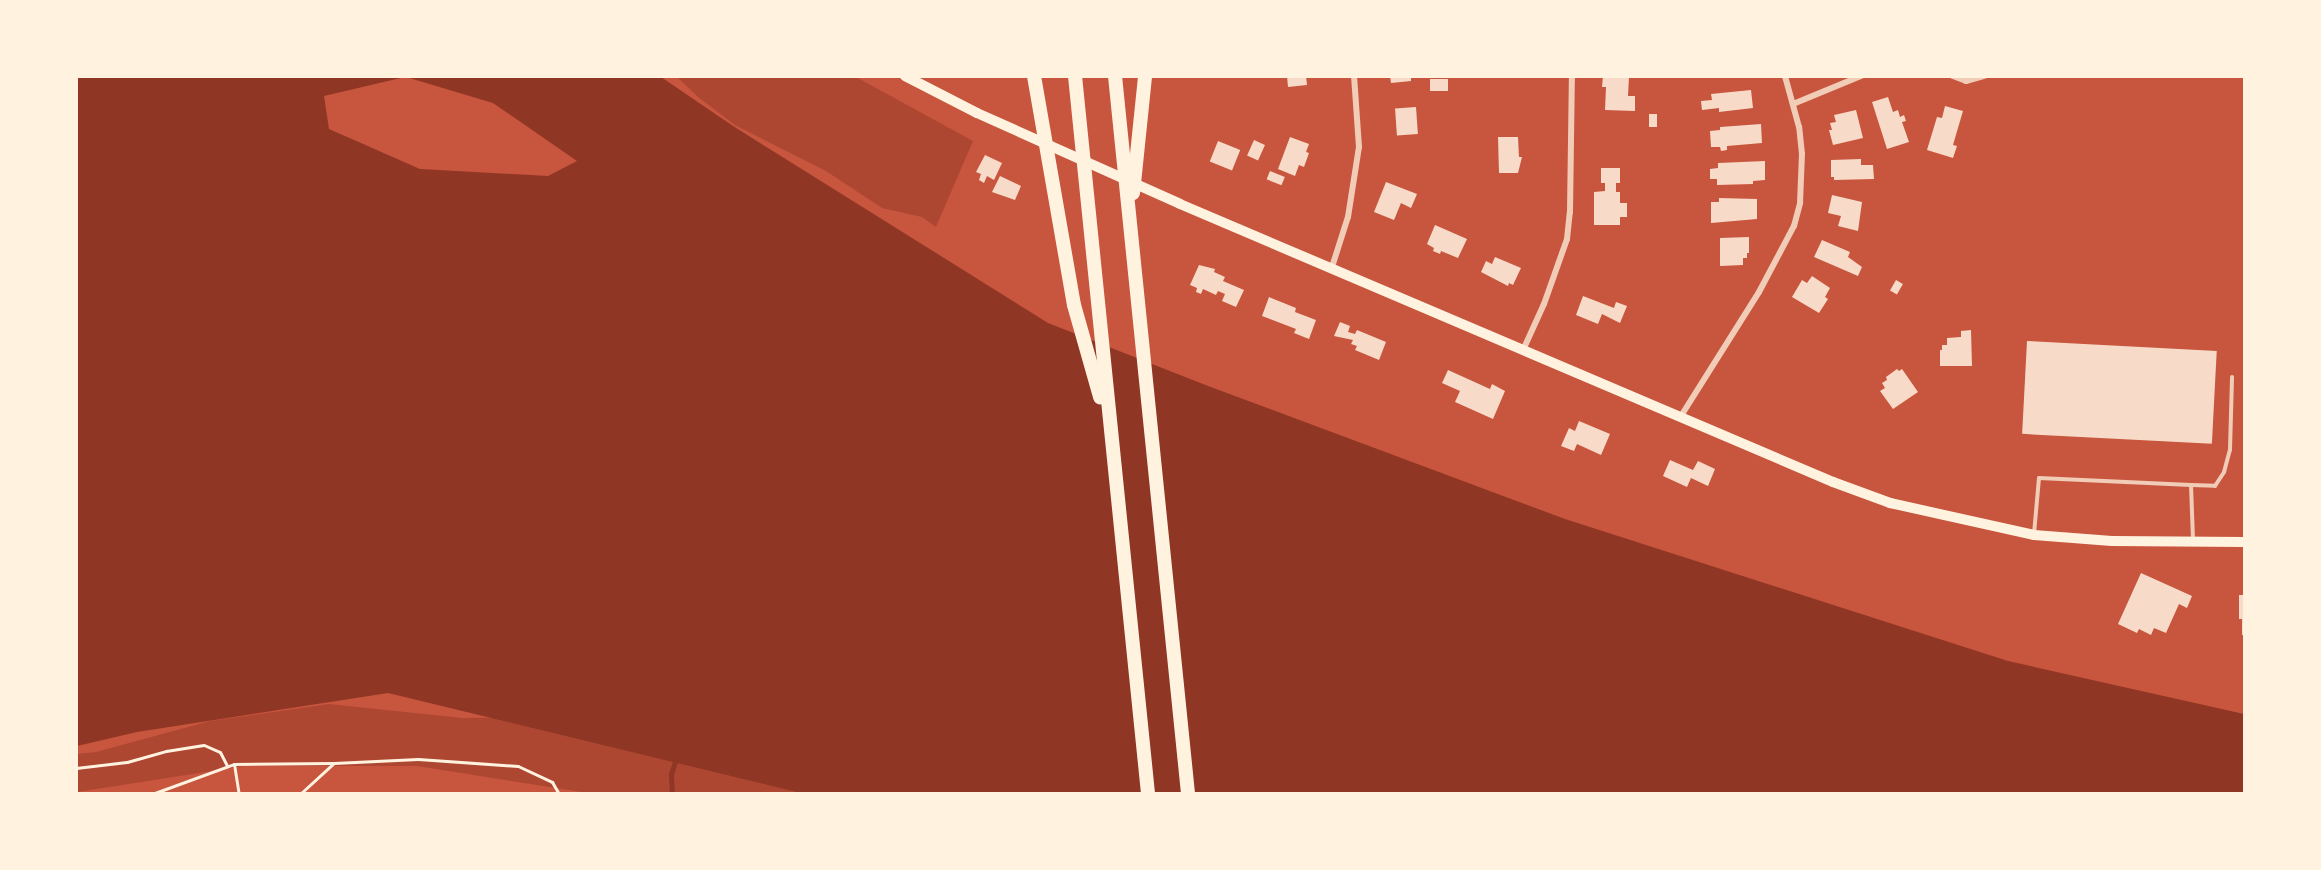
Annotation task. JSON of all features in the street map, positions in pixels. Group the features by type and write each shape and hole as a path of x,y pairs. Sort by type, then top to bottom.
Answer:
{"highway":[{"path":"1034,76 1074,305 1109,432"},
{"path":"1075,76 1109,432 1148,794"},
{"path":"1115,76 1188,794"},
{"path":"1130,222 1145,76"}],"main road":[{"path":"905,76 1043,144 1890,503 2034,535 2112,541 2244,542"}],"street":[{"path":"1332,267 1348,218 1359,147 1354,76"},
{"path":"1524,348 1544,304 1567,239 1570,212 1572,76"},
{"path":"1681,416 1759,292 1794,226 1800,203 1802,154 1793,104 1785,76"},
{"path":"1793,104 1861,76"},
{"path":"1953,76 1966,81 1984,76"}],"lane":[{"path":"2034,535 2039,478 2215,486 2224,472 2230,450 2232,377"},
{"path":"2191,485 2193,542"}],"path":[{"path":"76,768 127,762 166,751 204,745 220,752 227,766"},
{"path":"153,794 234,764 418,759 518,766 552,782 560,794"},
{"path":"300,794 334,763"},
{"path":"234,764 239,794"}],"shaded area":[{"path":"76,77 405,77 324,96 329,129 420,169 548,176 577,161 493,103 406,77 661,77 733,126 1048,323 1208,386 1565,519 2008,661 2244,714 2244,793 805,794 388,693 137,732 77,746"},
{"path":"677,77 856,77 973,141 936,227 922,217 882,208 826,171 735,125 698,97"},
{"path":"329,704 462,718 566,717 891,793 594,794 417,766 244,766 77,792 77,754 96,752 210,721"}],"building":[{"path":"1287,76 1306,76 1307,85 1288,87"},
{"path":"1390,76 1411,76 1411,81 1391,83"},
{"path":"1603,76 1629,77 1628,96 1635,96 1635,111 1605,110 1606,87 1602,87"},
{"path":"1430,79 1448,79 1448,91 1430,91"},
{"path":"1751,90 1753,108 1719,112 1719,108 1702,110 1701,101 1712,100 1711,94"},
{"path":"1888,97 1893,112 1898,110 1900,117 1904,115 1906,121 1902,122 1909,142 1887,149 1872,102"},
{"path":"1945,106 1963,111 1953,145 1957,146 1953,158 1927,150 1937,117 1942,118"},
{"path":"1416,107 1418,134 1397,135 1395,108"},
{"path":"1856,110 1863,138 1833,145 1829,130 1832,130 1830,123 1836,122 1834,115"},
{"path":"1649,114 1657,114 1657,127 1649,127"},
{"path":"1761,124 1762,143 1727,146 1727,150 1721,151 1720,147 1711,147 1710,131 1720,130 1720,127"},
{"path":"1290,137 1309,144 1306,152 1309,153 1304,167 1299,165 1295,176 1278,169"},
{"path":"1498,137 1518,137 1519,157 1522,157 1518,173 1499,173"},
{"path":"1254,140 1265,145 1258,160 1247,156"},
{"path":"1218,141 1240,150 1232,170 1210,161"},
{"path":"985,155 1002,163 994,180 987,176 984,183 979,180 981,174 976,172"},
{"path":"1861,159 1861,165 1873,165 1874,179 1834,180 1834,177 1831,177 1831,160"},
{"path":"1765,161 1765,180 1753,181 1753,184 1717,185 1717,179 1710,179 1710,169 1718,168 1718,163"},
{"path":"1601,168 1620,168 1620,183 1616,183 1616,192 1620,192 1620,203 1627,203 1627,217 1620,217 1620,225 1594,225 1594,192 1605,191 1605,183 1601,183"},
{"path":"1270,171 1285,177 1281,185 1267,179"},
{"path":"1000,176 1021,186 1015,200 992,192"},
{"path":"1386,182 1417,194 1411,208 1401,203 1394,220 1374,212"},
{"path":"1832,195 1862,202 1858,231 1838,226 1841,216 1828,213"},
{"path":"1719,198 1757,199 1757,219 1711,223 1711,202 1719,202"},
{"path":"1435,225 1467,239 1458,258 1441,251 1440,254 1433,251 1434,248 1427,244"},
{"path":"1749,237 1749,253 1747,253 1747,258 1743,258 1743,265 1720,266 1720,238"},
{"path":"1822,240 1850,252 1848,257 1862,267 1858,276 1814,257"},
{"path":"1495,257 1521,268 1513,285 1509,283 1508,286 1481,272 1486,261 1492,264"},
{"path":"1199,265 1215,269 1214,272 1225,277 1223,281 1244,290 1236,307 1222,301 1225,294 1218,291 1216,295 1203,289 1201,294 1196,292 1197,288 1190,285"},
{"path":"1812,276 1830,288 1825,297 1828,299 1819,313 1792,297 1802,280 1807,283"},
{"path":"1896,280 1903,284 1897,294 1890,290"},
{"path":"1583,296 1614,308 1616,302 1627,306 1620,323 1602,314 1598,324 1576,315"},
{"path":"1269,297 1296,308 1295,312 1316,320 1309,339 1294,333 1296,329 1262,316"},
{"path":"1340,322 1350,326 1348,332 1355,334 1357,330 1386,342 1379,360 1355,350 1357,346 1351,344 1353,340 1334,336"},
{"path":"1971,330 1972,366 1940,366 1940,350 1942,350 1942,345 1947,345 1947,338 1961,337 1961,331"},
{"path":"2027,341 2217,351 2212,444 2022,434"},
{"path":"1897,369 1899,371 1902,369 1918,392 1893,409 1880,391 1885,388 1882,383 1887,380 1886,377"},
{"path":"1448,370 1490,389 1492,384 1505,391 1493,419 1455,402 1460,391 1442,383"},
{"path":"1579,421 1610,434 1601,455 1577,444 1574,451 1561,446 1569,428 1575,431"},
{"path":"1670,460 1693,470 1698,461 1715,469 1708,486 1691,478 1687,487 1663,476"},
{"path":"2141,573 2192,596 2187,608 2179,604 2166,633 2154,628 2151,635 2139,629 2137,633 2118,624"},
{"path":"2239,595 2244,595 2244,635 2242,635 2242,619 2239,619"}],"waterway":[{"path":"672,794 671,774 675,762"}]}
